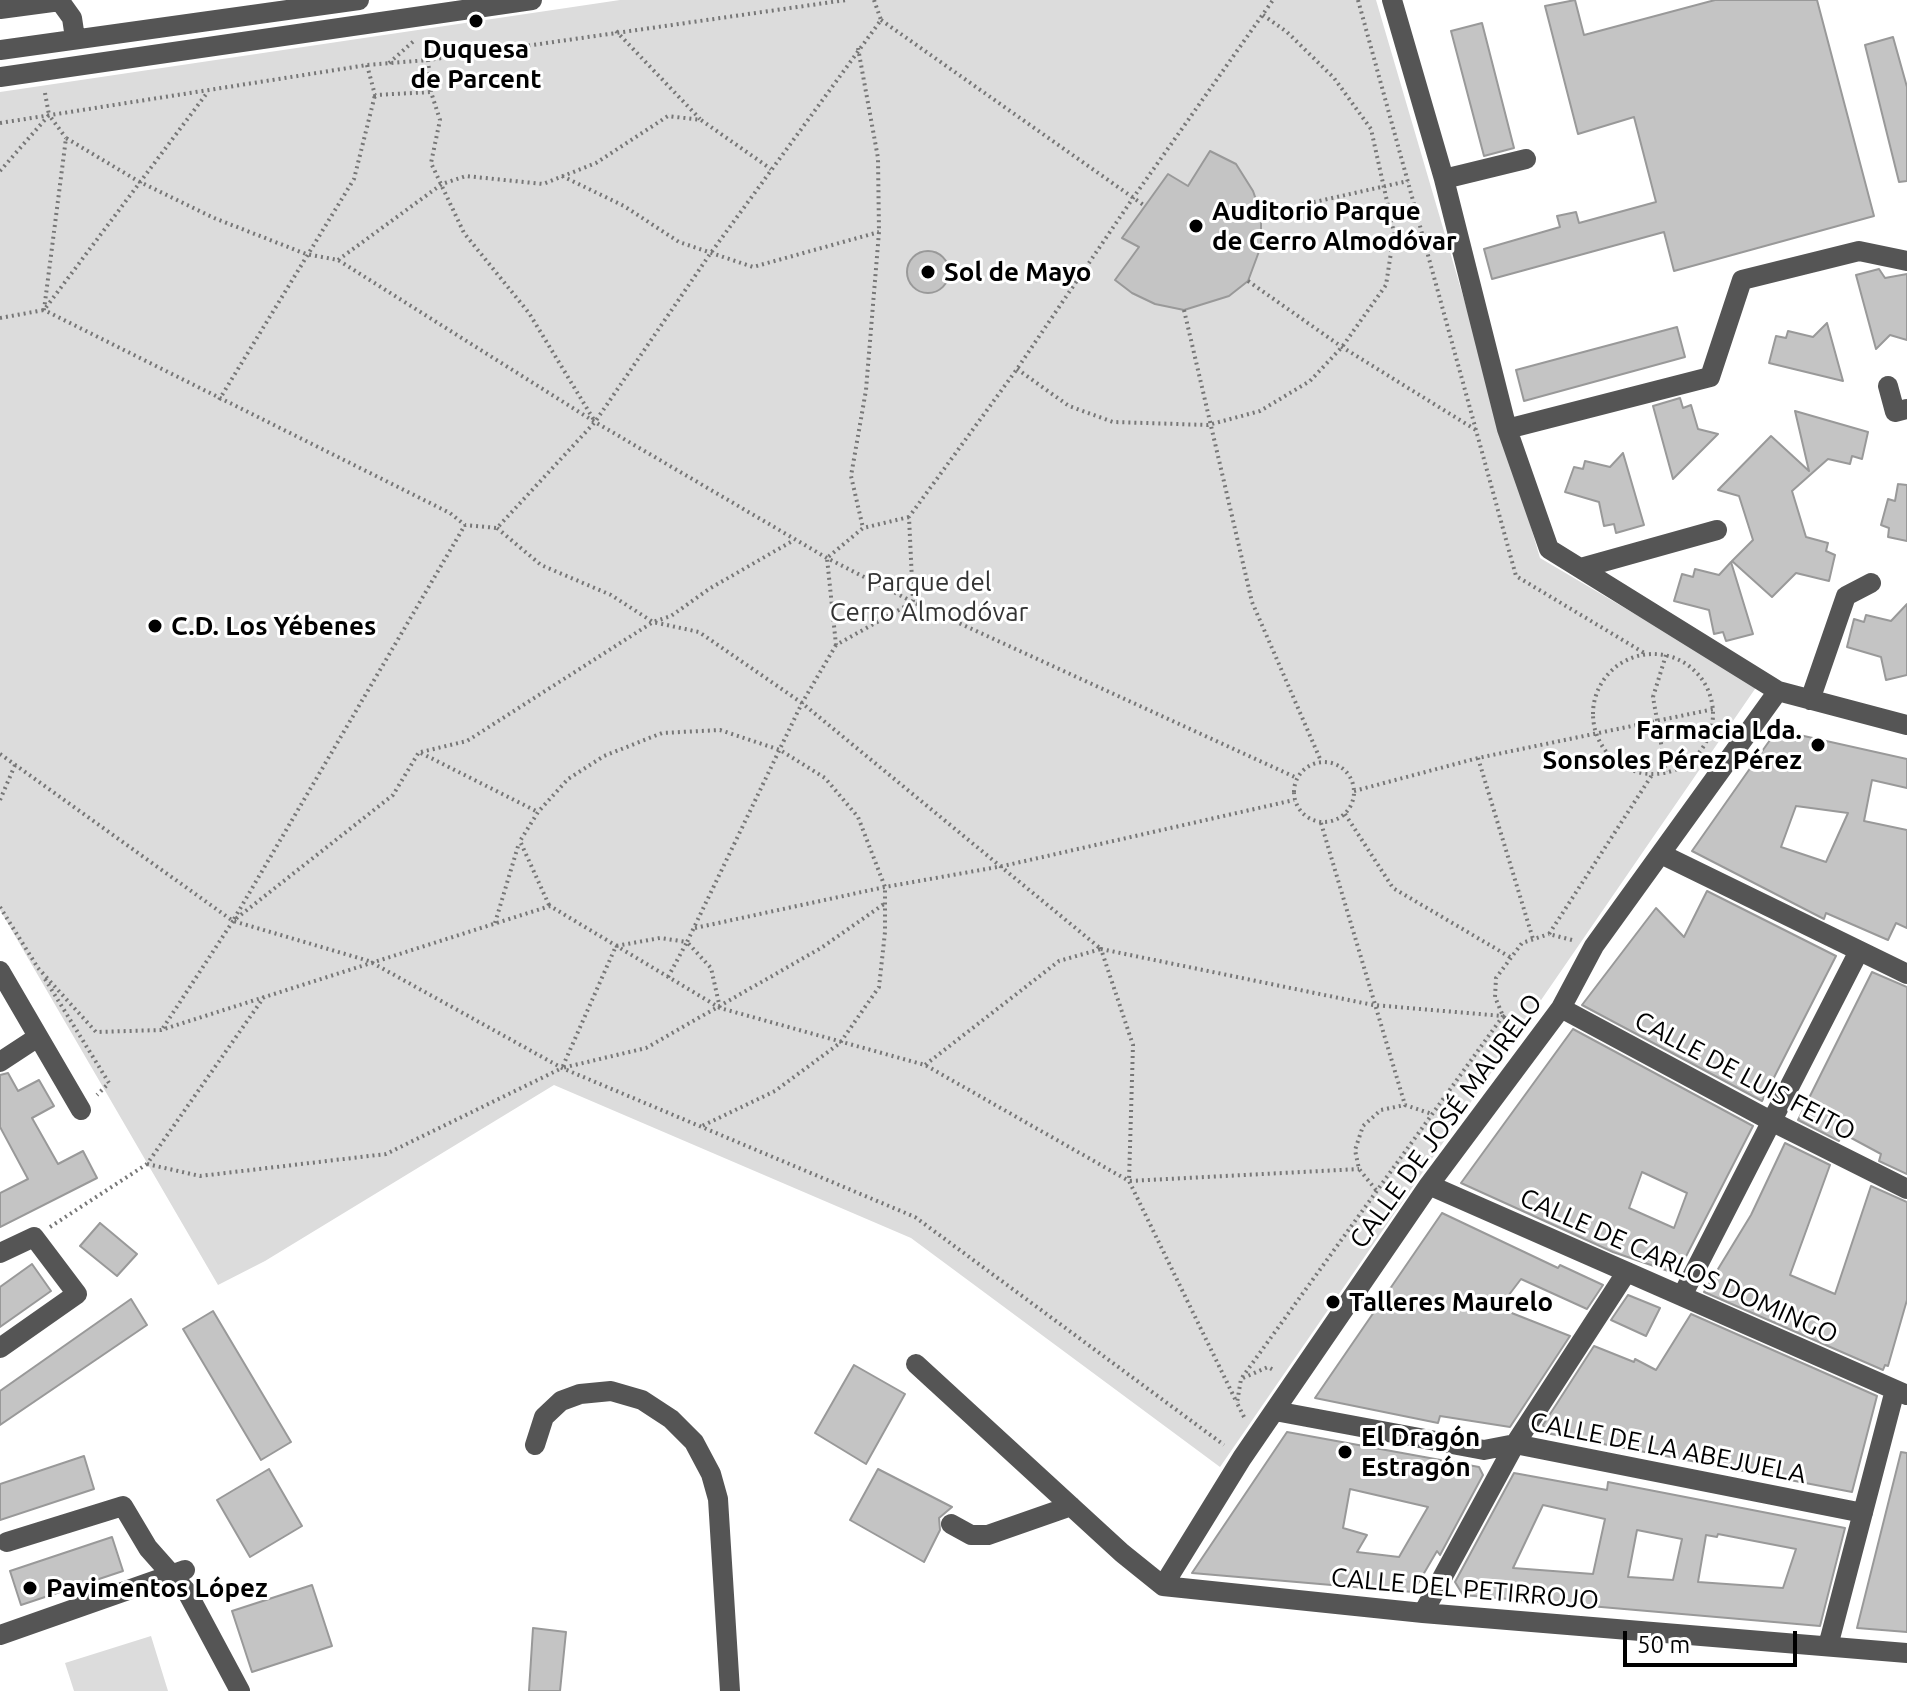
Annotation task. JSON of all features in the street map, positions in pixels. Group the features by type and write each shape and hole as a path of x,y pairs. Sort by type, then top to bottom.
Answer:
{"street":[{"path":"0,9 60,0 72,18 75,38"},
{"path":"0,50 359,0"},
{"path":"0,77 532,0"},
{"path":"1392,0 1444,179 1507,429 1549,549 1778,691 1907,725"},
{"path":"1444,179 1526,159"},
{"path":"1507,429 1710,377 1742,280 1859,251 1907,261"},
{"path":"1888,386 1895,412 1907,409"},
{"path":"1581,568 1717,530"},
{"path":"1810,700 1846,596 1871,583"},
{"name":"CALLE DE JOSÉ MAURELO","path":"1163,1586 1242,1458 1429,1185 1561,1008 1594,946 1778,691"},
{"path":"1661,854 1907,974"},
{"path":"1682,1296 1859,951"},
{"path":"0,971 81,1110"},
{"name":"CALLE DE LUIS FEITO","path":"1561,1008 1771,1121 1907,1189"},
{"path":"0,1062 38,1037"},
{"name":"CALLE DE CARLOS DOMINGO","path":"1429,1185 1901,1392"},
{"path":"0,1253 34,1237 77,1294 0,1348"},
{"path":"1423,1613 1515,1444 1626,1273"},
{"path":"916,1364 1163,1586"},
{"path":"535,1445 544,1417 561,1401 580,1394 611,1391 642,1400 671,1419 694,1442 711,1474 718,1499 730,1691"},
{"path":"1828,1646 1863,1513 1901,1392"},
{"name":"CALLE DE LA ABEJUELA","path":"1275,1411 1484,1450 1515,1444 1863,1513"},
{"path":"7,1542 123,1506 148,1548 178,1573 240,1691"},
{"path":"951,1524 971,1535 988,1535 1071,1506"},
{"path":"0,1635 178,1573"},
{"name":"CALLE DEL PETIRROJO","path":"1163,1586 1423,1613 1907,1653"}],"path":[{"path":"0,123 207,93 367,65 428,60 846,0"},
{"path":"874,0 881,20 1145,206"},
{"path":"913,602 909,517 1017,369 1273,0"},
{"path":"1017,369 1069,406 1113,422 1208,425 1260,411 1310,381 1342,347 1386,285 1394,233 1371,129 1334,78 1287,32 1262,15"},
{"path":"497,528 595,422 710,254 881,20"},
{"path":"616,31 701,120 771,169"},
{"path":"858,48 878,158 879,232 866,390 851,476 863,528"},
{"path":"428,60 431,92 440,120 431,163 464,233 529,313 595,422"},
{"path":"219,400 354,179 375,95 367,65"},
{"path":"375,95 431,92"},
{"path":"44,310 207,93"},
{"path":"49,115 66,138 138,181 214,218 306,254 338,260 595,422 827,558 913,602 1297,778"},
{"path":"0,171 49,115"},
{"path":"338,260 442,184 466,176 543,184 596,163 668,116 701,120"},
{"path":"44,310 66,138"},
{"path":"562,176 624,206 679,242 753,267 879,232"},
{"path":"1261,214 1384,189 1408,181"},
{"path":"1248,281 1342,347 1476,430"},
{"path":"0,318 44,310 450,513 465,525 497,528 541,565 611,595 653,622 699,632 802,703 1101,949 1133,1045 1129,1181 1237,1403 1260,1432"},
{"path":"1184,310 1208,425 1252,602 1321,761"},
{"path":"827,558 863,528 909,517"},
{"path":"161,1030 233,921 465,525"},
{"path":"233,921 393,795 419,752 467,741 653,622 671,616 709,589 795,539"},
{"path":"827,558 836,645"},
{"path":"668,977 695,928 802,703 836,645 913,602"},
{"path":"1666,655 1653,697 1666,772"},
{"path":"1666,655 1684,662 1699,674 1709,690 1714,709 1711,734 1697,755 1677,770 1652,775 1623,766 1611,758 1595,732 1593,711 1597,691 1609,673 1636,657 1666,655"},
{"path":"1354,791 1478,758 1714,709"},
{"path":"495,923 520,841 538,812 568,779 604,756 662,733 720,730 780,750 825,778 858,817 885,887 879,987 840,1043 775,1091 702,1126"},
{"path":"419,752 538,812"},
{"path":"0,754 233,921 369,961 562,1068 915,1217 1242,1458"},
{"path":"1478,758 1533,939"},
{"path":"1321,761 1340,766 1352,781 1354,791 1345,814 1321,823 1304,816 1294,800 1297,778 1311,764 1321,761"},
{"path":"0,800 15,765"},
{"path":"1549,934 1652,775"},
{"path":"695,928 885,887 1003,866 1294,800"},
{"path":"1345,814 1393,888 1510,957"},
{"path":"1321,823 1405,1105"},
{"path":"520,841 550,906 720,1008 925,1065 1129,1181 1359,1169"},
{"path":"147,1164 200,1176 386,1154 562,1068 646,1048 821,948 884,904"},
{"path":"38,968 96,1032 161,1030 369,961 550,906"},
{"path":"0,907 109,1083 81,1110"},
{"path":"1533,1045 1503,1016 1495,997 1496,978 1522,943 1533,939 1549,934 1594,946"},
{"path":"616,946 660,938 687,942 711,968 720,1008"},
{"path":"562,1068 616,946"},
{"path":"925,1065 1059,961 1101,949 1373,1005 1503,1016"},
{"path":"34,1237 147,1164 265,995"},
{"path":"1237,1403 1241,1379 1503,1016"},
{"path":"1376,1190 1359,1169 1355,1150 1363,1126 1381,1110 1405,1105 1432,1114"},
{"path":"1241,1379 1268,1367 1296,1381"}],"green space":[{"name":"Parque del Cerro Almodóvar","path":"620,0 1376,0 1540,558 1757,686 1220,1467 911,1238 554,1085 265,1261 218,1285 0,910 0,92"},
{"path":"151,1636 168,1691 74,1691 65,1663"}],"building":[{"path":"1575,0 1584,35 1715,0 1817,0 1874,216 1674,271 1664,232 1492,279 1484,249 1560,227 1557,216 1576,212 1579,223 1656,202 1634,117 1578,134 1545,6"},
{"path":"1482,23 1514,148 1484,156 1451,31"},
{"path":"1893,37 1907,87 1907,181 1899,182 1865,45"},
{"name":"Auditorio Parque de Cerro Almodóvar","path":"1210,151 1236,164 1253,191 1261,214 1261,246 1248,281 1229,296 1184,310 1155,304 1132,293 1115,280 1139,247 1122,238 1168,174 1188,186"},
{"name":"Sol de Mayo","path":"928,251 943,257 949,272 943,287 928,293 913,287 907,272 913,257"},
{"path":"1879,269 1885,278 1907,274 1907,340 1890,335 1876,349 1856,275"},
{"path":"1827,323 1843,381 1769,363 1776,336 1786,338 1788,331 1813,337"},
{"path":"1677,327 1685,357 1524,401 1516,370"},
{"path":"1680,398 1683,408 1691,405 1698,429 1718,434 1673,479 1653,406"},
{"path":"1795,411 1868,432 1862,459 1852,456 1850,464 1828,459 1792,491 1806,537 1828,543 1826,551 1835,555 1829,581 1796,573 1772,597 1732,561 1753,540 1739,496 1718,490 1771,436 1809,471"},
{"path":"1623,453 1644,525 1616,533 1614,524 1604,526 1599,502 1565,492 1574,467 1583,469 1585,461 1610,467"},
{"path":"1898,484 1907,485 1907,541 1888,537 1889,528 1881,525 1888,499 1895,501"},
{"path":"1731,562 1753,634 1726,641 1723,632 1714,634 1709,610 1674,601 1682,574 1693,577 1695,569 1719,575"},
{"path":"1907,604 1907,675 1886,680 1881,657 1847,647 1854,619 1864,622 1866,615 1891,621"},
{"path":"1777,730 1907,759 1907,788 1872,780 1864,821 1907,830 1907,928 1896,923 1888,940 1826,913 1824,919 1692,851","holes":["1796,806 1848,813 1826,862 1781,847"]},
{"path":"1707,891 1836,956 1762,1101 1582,1005 1656,908 1684,937"},
{"path":"1872,972 1907,987 1907,1174 1879,1161 1881,1154 1842,1133 1839,1141 1798,1120"},
{"path":"1573,1029 1753,1126 1677,1274 1613,1252 1461,1183","holes":["1642,1172 1687,1193 1674,1228 1629,1208"]},
{"path":"8,1073 18,1091 39,1080 54,1106 32,1118 58,1164 83,1151 97,1178 0,1227 0,1193 28,1179 0,1127 0,1075"},
{"path":"1785,1143 1830,1165 1790,1275 1835,1294 1871,1186 1907,1202 1907,1300 1888,1366 1885,1365 1883,1370 1704,1292 1751,1215"},
{"path":"1442,1213 1558,1268 1560,1265 1603,1285 1587,1309 1521,1279 1499,1308 1570,1336 1510,1427 1440,1416 1438,1423 1315,1398"},
{"path":"100,1223 137,1254 117,1276 80,1246"},
{"path":"32,1264 51,1291 0,1327 0,1287"},
{"path":"1628,1295 1660,1308 1646,1336 1611,1320"},
{"path":"131,1299 147,1325 0,1425 0,1391"},
{"path":"213,1311 291,1442 261,1460 183,1329"},
{"path":"1691,1314 1877,1396 1852,1492 1546,1433 1543,1425 1594,1346 1634,1362 1635,1359 1656,1370"},
{"path":"854,1365 905,1394 866,1464 815,1433"},
{"path":"1287,1432 1479,1467 1483,1475 1440,1555 1437,1551 1413,1592 1192,1573","holes":["1350,1489 1428,1507 1399,1557 1357,1552 1367,1535 1343,1528"]},
{"path":"1901,1452 1907,1453 1907,1632 1857,1628"},
{"path":"84,1456 94,1489 0,1520 0,1484"},
{"path":"269,1469 302,1526 250,1557 217,1500"},
{"path":"878,1469 952,1507 939,1518 940,1530 924,1562 850,1520"},
{"path":"1514,1473 1607,1490 1608,1482 1845,1528 1820,1626 1463,1595 1455,1582","holes":["1543,1505 1605,1519 1593,1574 1513,1568","1637,1530 1682,1539 1673,1580 1628,1577","1718,1534 1796,1549 1783,1588 1698,1582 1706,1535 1717,1537"]},
{"path":"112,1537 123,1571 21,1605 10,1571"},
{"path":"312,1585 332,1646 252,1672 232,1611"},
{"path":"533,1628 566,1632 560,1691 529,1691"}],"place":[{"name":"Duquesa de Parcent","path":"476,21"},
{"name":"Auditorio Parque de Cerro Almodóvar","path":"1196,226"},
{"name":"Sol de Mayo","path":"928,272"},
{"name":"C.D. Los Yébenes","path":"155,626"},
{"name":"Farmacia Lda. Sonsoles Pérez Pérez","path":"1818,745"},
{"name":"Talleres Maurelo","path":"1333,1302"},
{"name":"El Dragón Estragón","path":"1345,1452"},
{"name":"Pavimentos López","path":"30,1588"}]}
